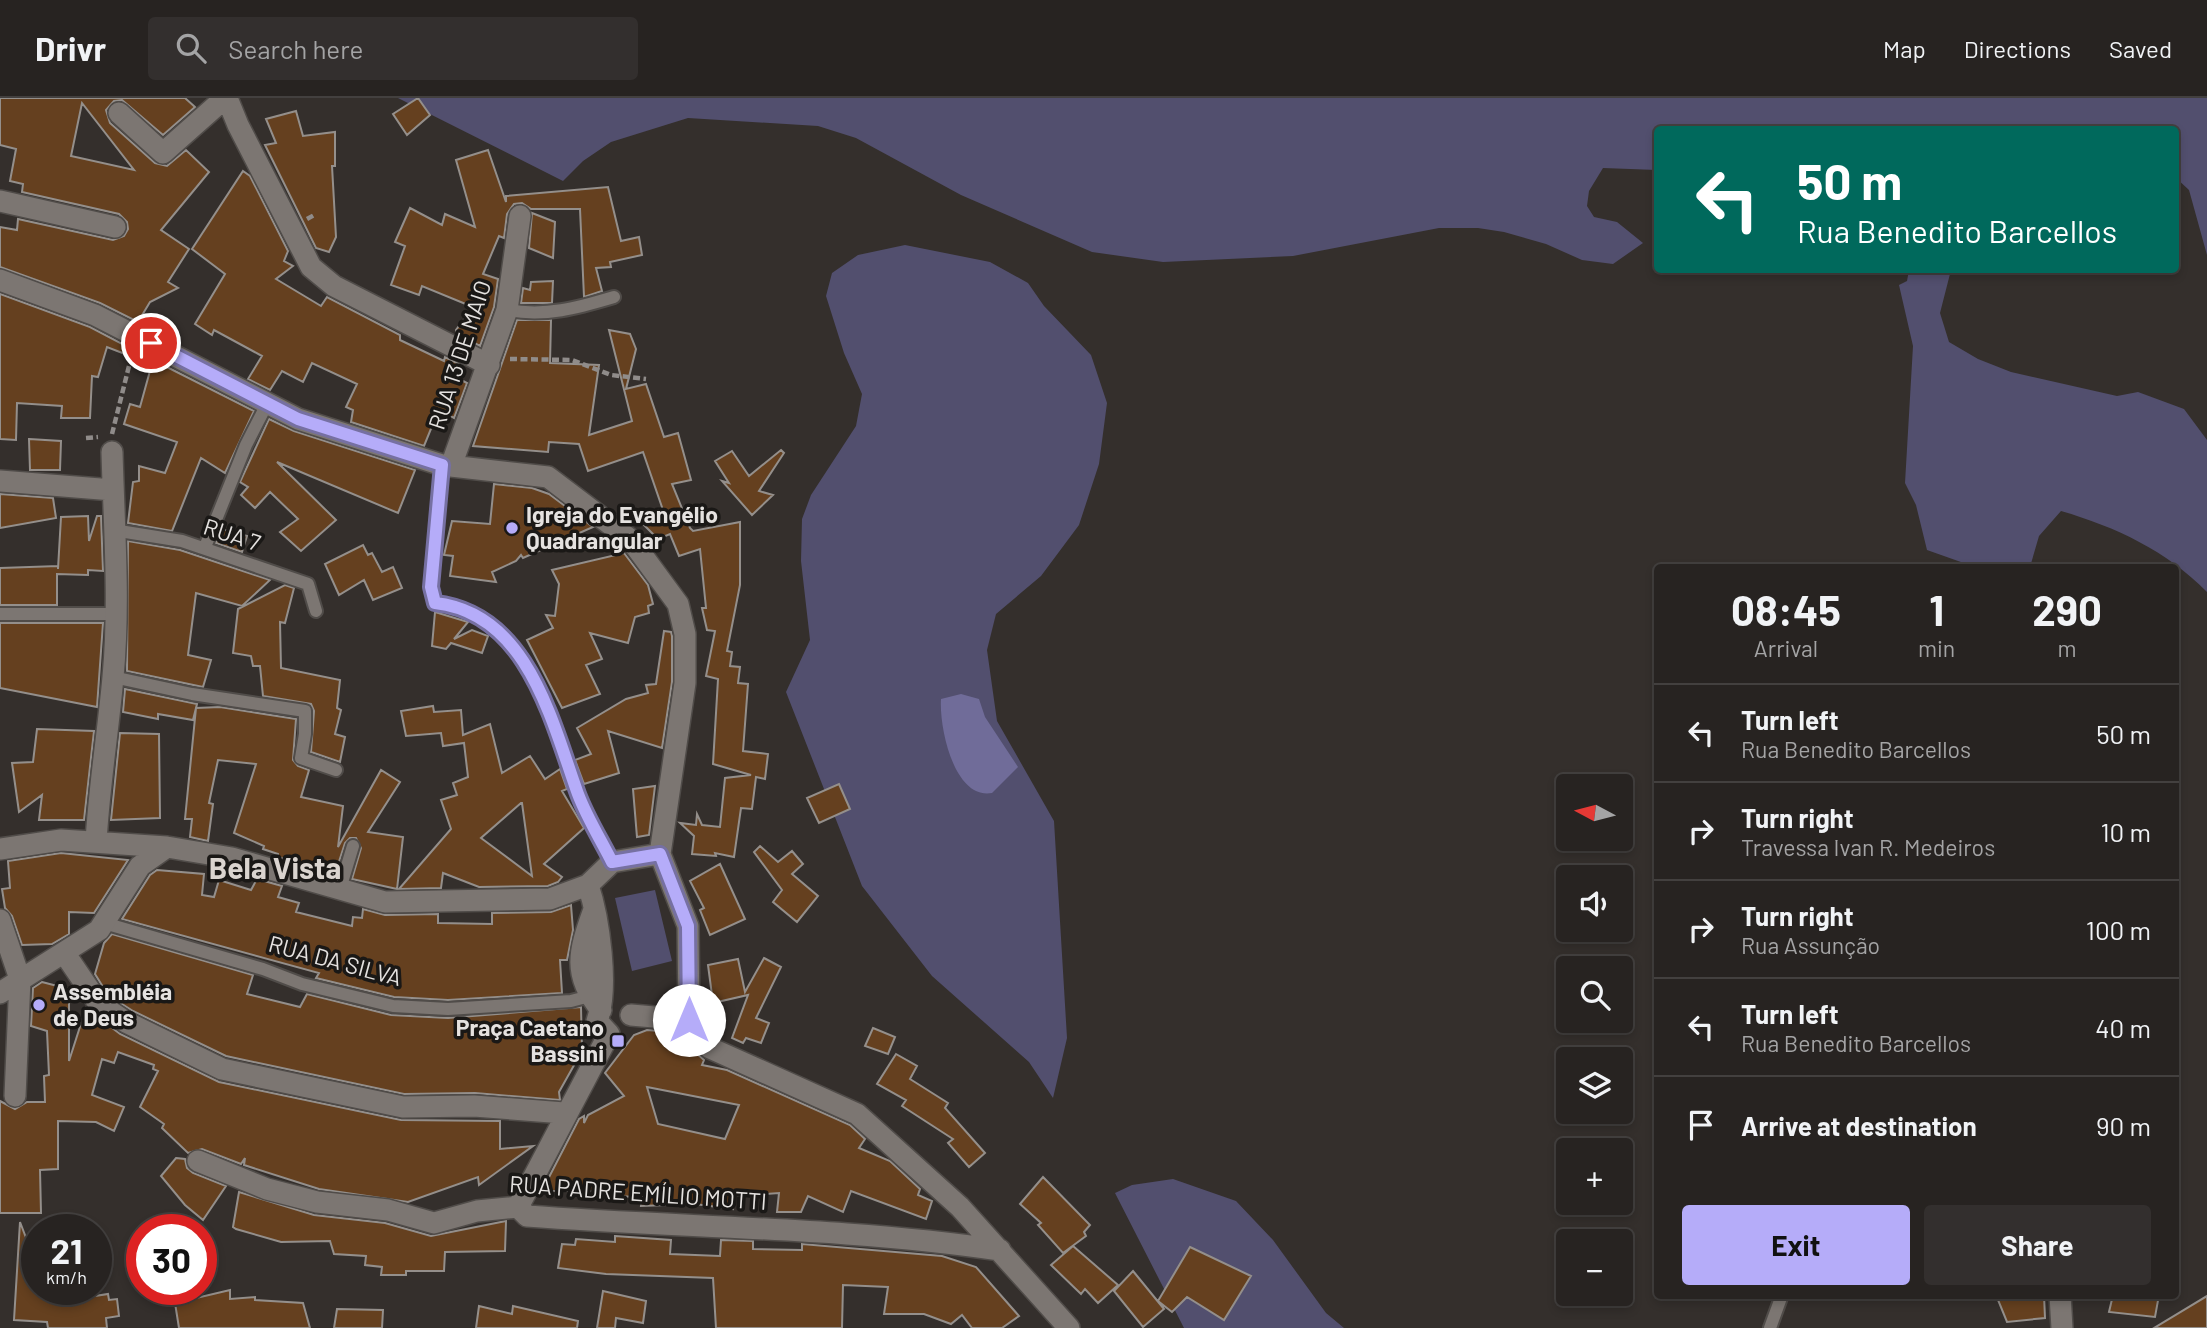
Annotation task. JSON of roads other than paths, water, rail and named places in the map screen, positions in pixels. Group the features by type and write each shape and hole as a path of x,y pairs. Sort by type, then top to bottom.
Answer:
{"street":[{"path":"119,113 163,153 226,98 311,267 334,286 489,365"},
{"path":"0,201 115,227"},
{"name":"RUA 13 DE MAIO","path":"446,465 489,365 507,310 520,216"},
{"path":"0,280 95,315 298,419 446,465 548,477 631,540 678,604 685,634 685,683 660,854 688,926 689,1020 710,1048 857,1114 960,1207 1069,1328"},
{"path":"96,842 99,783 113,677 115,614 112,452"},
{"path":"0,481 113,490"},
{"path":"0,849 61,840 167,847 232,858 385,902 550,899 587,885 612,862 660,854"},
{"path":"0,993 99,930 140,866 167,847"},
{"path":"587,885 595,906 597,1021 609,1034"},
{"path":"0,920 20,979 15,1096"},
{"path":"65,954 99,1004 125,1022 222,1069 403,1108 474,1106 564,1113"},
{"path":"598,1003 620,1000 631,1015 689,1020"},
{"path":"609,1034 623,1032 631,1015"},
{"path":"518,1207 545,1159 564,1113 609,1034"},
{"name":"RUA PADRE EMÍLIO MOTTI","path":"198,1161 267,1189 317,1202 388,1210 434,1223 477,1211 518,1207 527,1216 731,1226 1000,1250"},
{"path":"2060,1299 2062,1328"}],"lane":[{"path":"507,310 540,314 565,312 614,297"},
{"path":"205,547 246,444 267,404"},
{"path":"446,465 431,587 435,603 454,605 496,628 517,651 559,731 580,798 612,862"},
{"name":"RUA 7","path":"113,530 205,547 308,584 316,611"},
{"path":"0,614 115,614"},
{"path":"113,677 192,694 304,711 306,734 301,758 336,770"},
{"path":"340,889 353,846"},
{"name":"RUA DA SILVA","path":"104,923 227,958 302,984 393,1006 448,1009 571,1001 598,1003"},
{"path":"1770,1328 1781,1299"}],"place":[{"name":"Igreja do Evangélio Quadrangular","path":"512,528"},
{"name":"Assembléia de Deus","path":"39,1005"},
{"name":"Praça Caetano Bassini","path":"618,1041"}],"district":[{"name":"Bela Vista","path":"275,869"}]}
